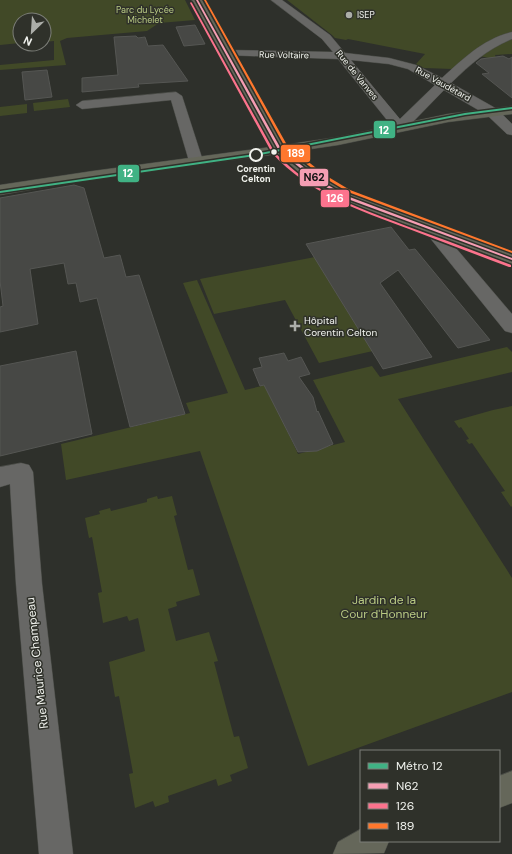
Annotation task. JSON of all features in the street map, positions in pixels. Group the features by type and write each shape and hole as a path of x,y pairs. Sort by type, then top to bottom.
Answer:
{"main road":[{"path":"197,0 280,150 324,185 346,197 512,259"},
{"path":"0,190 93,175 338,141 448,118 512,110"},
{"path":"500,792 512,787"},
{"path":"350,854 370,842"}],"street":[{"name":"Rue de Vanves","path":"276,0 326,37 400,127"},
{"path":"400,127 414,111 475,54 490,44 512,35"},
{"name":"Rue Voltaire","path":"227,54 341,56"},
{"name":"Rue Vaudétard","path":"341,56 389,61 412,67 492,112 512,131"},
{"path":"82,105 176,96 196,161"},
{"path":"432,230 512,327"},
{"name":"Rue Maurice Champeau","path":"10,475 29,584 56,854"}],"green space":[{"name":"Parc du Lycée Michelet","path":"0,0 185,0 195,20 159,23 147,31 67,38 60,41 66,65 0,70 0,65 54,60 54,41 52,41 52,12 12,12 12,44 0,45"},
{"path":"287,0 512,0 512,32 480,47 453,69 424,68 416,64 425,54 348,39 335,38"},
{"path":"512,39 512,54 495,55 497,60 480,56 496,45"},
{"path":"68,99 70,107 34,111 33,103"},
{"path":"27,104 27,113 0,116 0,107"},
{"path":"315,257 373,351 319,363 285,300 214,314 200,279"},
{"name":"Jardin de la Cour d'Honneur","path":"197,280 245,390 266,385 298,454 345,442 313,380 372,366 380,377 507,347 512,352 512,372 398,399 512,578 512,692 308,766 200,451 66,480 61,444 190,413 186,403 228,393 183,283"},
{"path":"512,406 511,507 501,492 505,491 472,443 469,444 466,440 469,439 461,427 459,428 454,421"},
{"path":"157,496 158,499 172,496 177,515 174,516 188,570 193,569 200,595 176,602 177,606 168,609 176,641 209,632 218,661 214,662 234,737 239,736 248,768 230,775 232,781 218,786 216,779 168,796 169,802 155,807 153,801 135,808 129,774 133,773 119,696 115,697 109,662 145,651 138,618 129,621 127,616 103,623 98,593 102,592 92,537 89,538 85,518 100,514 99,511 110,508 111,511 147,502 147,499"}],"building":[{"path":"195,25 205,44 184,46 176,27"},
{"path":"136,36 138,38 145,37 148,46 163,45 188,81 138,84 139,87 82,92 82,78 118,75 114,37"},
{"path":"503,56 509,59 512,57 512,98 482,74 489,73 476,63 481,59"},
{"path":"47,70 52,97 25,100 22,72"},
{"path":"74,185 84,188 104,258 120,255 126,277 139,275 185,414 130,427 97,298 80,302 76,283 68,284 64,263 30,269 38,324 0,332 0,307 3,306 0,281 0,198"},
{"path":"391,227 409,250 415,249 490,340 458,348 398,270 380,283 432,357 383,369 306,244"},
{"path":"76,351 92,434 0,456 0,366"},
{"path":"284,353 288,361 301,357 310,374 299,377 313,397 317,412 318,411 333,444 317,451 298,452 264,385 260,386 253,369 262,367 259,358"}],"metro line":[{"name":"12","path":"0,192 255,155 465,114 512,108"}],"transit line":[{"name":"N62","path":"197,0 280,150 320,182 346,197 512,259"},
{"name":"189","path":"205,0 286,146 324,176 349,191 512,252"},
{"name":"126","path":"191,3 274,153 288,167 319,190 354,207 510,266"}],"place":[{"name":"ISEP","path":"349,15"},
{"name":"Corentin Celton","path":"256,155"},
{"name":"Hôpital Corentin Celton","path":"295,326"}]}
